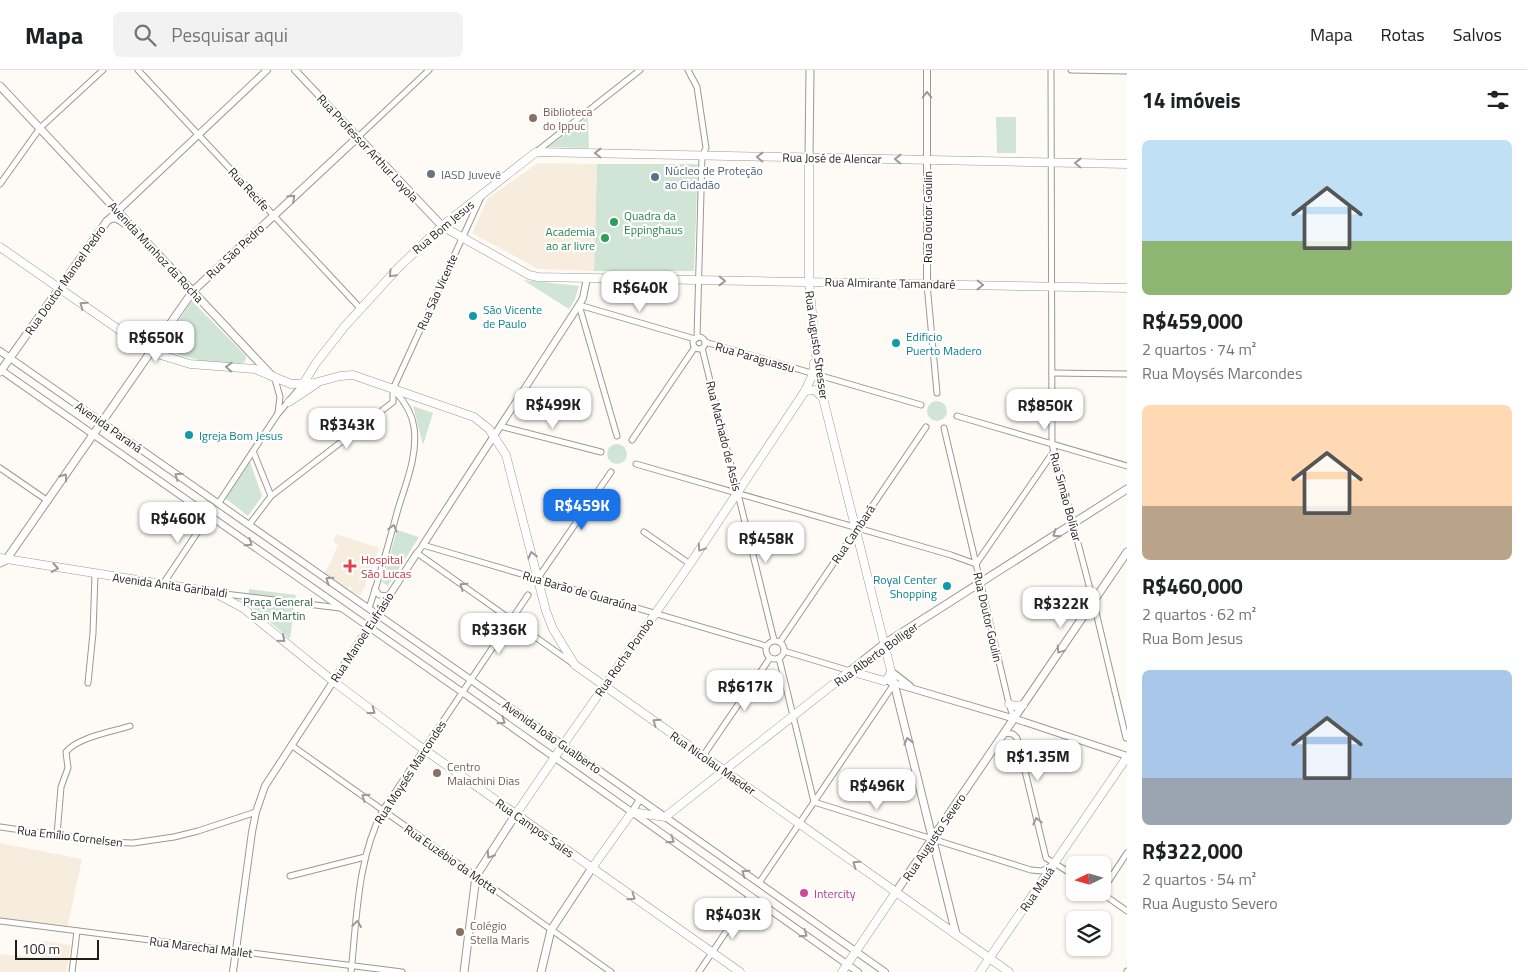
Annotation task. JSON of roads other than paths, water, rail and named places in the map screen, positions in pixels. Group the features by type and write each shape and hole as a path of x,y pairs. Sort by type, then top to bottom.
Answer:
{"main road":[{"name":"Rua Augusto Stresser","path":"810,70 809,282 816,354"},
{"name":"Avenida Munhoz da Rocha","path":"0,86 275,379"},
{"name":"Rua São Pedro","path":"2,560 48,501 193,291 358,137"},
{"name":"Rua Professor Arthur Loyola","path":"358,137 442,226"},
{"name":"Rua José de Alencar","path":"536,152 1127,164"},
{"name":"Rua Bom Jesus","path":"303,384 316,363 360,308 398,268 442,226 536,152"},
{"path":"106,221 114,218 119,219 143,238"},
{"name":"Rua Doutor Manoel Pedro","path":"0,370 106,221"},
{"path":"442,226 462,237"},
{"name":"Rua Almirante Tamandaré","path":"462,237 534,277 1127,288"},
{"path":"0,247 151,352 190,364 254,369 290,384 303,384 352,375 469,415 484,424 503,449 509,463 546,611 553,629 575,665"},
{"name":"Rua Rocha Pombo","path":"464,972 476,876 604,685 690,564 816,375 816,354"},
{"name":"Rua Augusto Stresser","path":"816,375 956,934"},
{"path":"289,402 322,381"},
{"path":"805,391 815,390 823,398"},
{"name":"Rua Alberto Bolliger","path":"665,817 884,644 1127,489"},
{"name":"Rua Augusto Severo","path":"842,972 1127,552"},
{"name":"Avenida Anita Garibaldi","path":"2,560 213,592"},
{"name":"Rua Campos Sales","path":"213,592 242,608 333,681 424,749 740,972"},
{"path":"860,674 859,668 862,661"},
{"name":"Rua Nicolau Maeder","path":"575,665 1009,972"},
{"path":"850,671 884,681 891,671"},
{"path":"1009,704 1015,706 1023,705"},
{"name":"Rua Mauá","path":"980,972 1127,757"},
{"path":"541,972 551,930 632,812 665,817"}],"street":[{"path":"0,184 40,128 102,70"},
{"name":"Rua Recife","path":"138,70 360,308"},
{"name":"Rua Doutor Manoel Pedro","path":"106,221 267,70"},
{"name":"Rua Professor Arthur Loyola","path":"295,70 358,137"},
{"name":"Rua São Pedro","path":"358,137 429,70"},
{"name":"Rua Bom Jesus","path":"536,152 640,70"},
{"path":"688,70 697,87 706,148 702,156 696,338 693,342 695,347"},
{"name":"Rua Doutor Goulin","path":"927,70 927,284 937,393"},
{"name":"Rua Simão Bolívar","path":"1051,70 1052,444 1126,738"},
{"path":"1071,70 1127,71"},
{"name":"Rua São Vicente","path":"249,525 271,496 393,402 394,389 482,195"},
{"name":"Rua Manoel Eufrásio","path":"233,972 252,832 256,812 270,776 579,305 583,298 587,278"},
{"path":"579,305 696,338 702,338 705,342 702,348 698,349 695,347"},
{"path":"579,305 616,436"},
{"name":"Rua Paraguassu","path":"705,342 920,405"},
{"path":"632,440 695,347"},
{"name":"Rua Machado de Assis","path":"702,348 774,640"},
{"name":"Avenida Paraná","path":"0,351 218,504"},
{"name":"Avenida Paraná","path":"0,370 209,516"},
{"path":"1052,373 1127,374"},
{"path":"275,379 280,397 277,415"},
{"name":"Rua Bom Jesus","path":"218,504 277,415 303,384"},
{"path":"369,608 411,466 414,447 414,427 411,415 407,406 394,389"},
{"path":"957,416 1127,466"},
{"path":"500,426 601,452"},
{"name":"Rua Cambará","path":"780,642 926,427"},
{"name":"Rua Doutor Goulin","path":"944,428 1014,719"},
{"path":"253,451 271,496"},
{"path":"636,464 738,492 976,564 1054,451"},
{"path":"0,468 48,501"},
{"path":"537,579 611,472"},
{"name":"Avenida João Gualberto","path":"218,504 471,680 632,812 858,972"},
{"path":"163,584 209,516"},
{"name":"Avenida João Gualberto","path":"209,516 462,692 640,799 885,972"},
{"path":"644,532 690,564"},
{"name":"Rua Barão de Guaraúna","path":"422,545 766,646"},
{"path":"431,563 431,555 437,549"},
{"name":"Rua Nicolau Maeder","path":"417,553 575,665"},
{"path":"88,683 93,634 95,574"},
{"path":"375,588 379,595 388,596"},
{"name":"Avenida Anita Garibaldi","path":"213,592 341,608"},
{"name":"Rua Moysés Marcondes","path":"351,969 365,857 371,836 383,810 528,595"},
{"path":"779,658 770,658 766,654 766,646 774,640 780,642 784,651"},
{"path":"784,651 779,658 814,802"},
{"path":"784,651 850,671"},
{"path":"703,756 770,658"},
{"path":"891,671 907,684 928,694"},
{"path":"884,681 1014,719 1127,757"},
{"path":"759,883 894,684"},
{"path":"57,835 61,787 68,768 66,752 78,742 130,726"},
{"path":"1004,733 1013,734 1017,738 1044,854 1048,860 1055,862 1066,870"},
{"name":"Rua Euzébio da Motta","path":"291,745 610,972"},
{"path":"632,812 640,799"},
{"path":"814,802 1032,870 1042,871 1055,862"},
{"name":"Rua Emílio Cornelsen","path":"0,828 106,842 142,842 198,831 256,812"},
{"path":"1111,877 1127,853"},
{"path":"290,876 365,857"},
{"path":"699,972 750,896"},
{"path":"1111,899 1127,911"},
{"name":"Rua Marechal Mallet","path":"0,921 236,951 351,969 402,972"},
{"path":"72,972 77,931"}],"place":[{"name":"Biblioteca do Ippuc","path":"533,118"},
{"name":"IASD Juvevê","path":"431,174"},
{"name":"Núcleo de Proteção ao Cidadão","path":"655,177"},
{"name":"Quadra da Eppinghaus","path":"614,222"},
{"name":"Academia ao ar livre","path":"605,238"},
{"name":"São Vicente de Paulo","path":"473,316"},
{"name":"Edificio Puerto Madero","path":"896,343"},
{"name":"Igreja Bom Jesus","path":"189,435"},
{"name":"Hospital São Lucas","path":"350,566"},
{"name":"Royal Center Shopping","path":"947,586"},
{"name":"Centro Malachini Dias","path":"437,773"},
{"name":"Intercity","path":"804,893"},
{"name":"Colégio Stella Maris","path":"460,932"}],"park label":[{"name":"Praça General San Martin","path":"278,608"}]}
